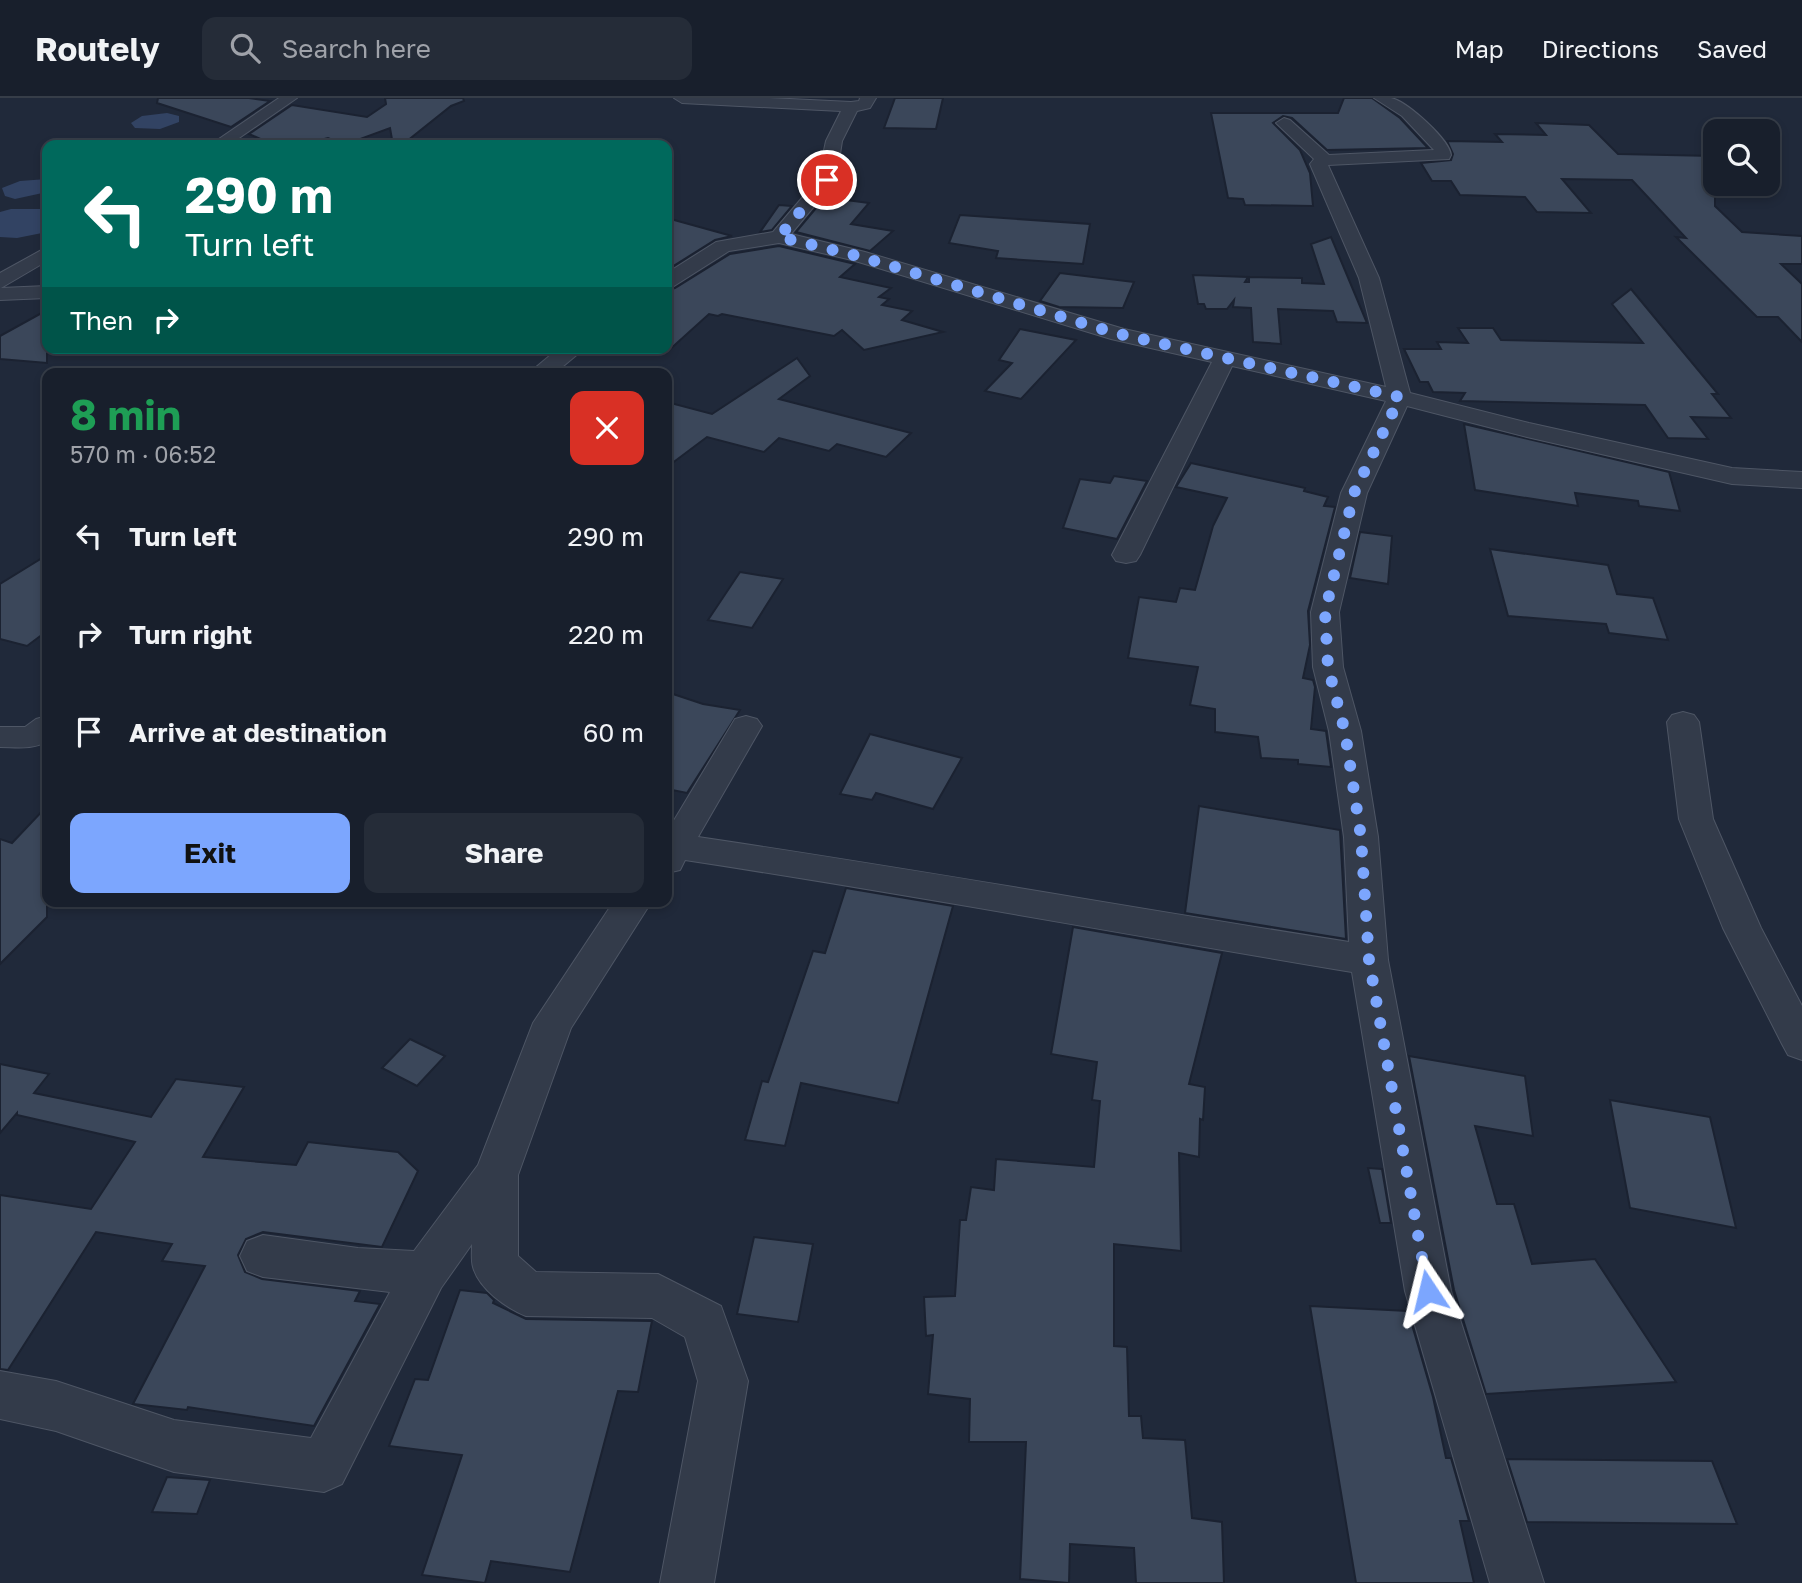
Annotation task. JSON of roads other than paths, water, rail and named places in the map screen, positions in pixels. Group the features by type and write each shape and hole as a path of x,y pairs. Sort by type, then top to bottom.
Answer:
{"street":[{"path":"226,140 289,98"},
{"path":"682,98 851,107 865,105 868,98"},
{"path":"1382,98 1408,113 1443,150 1443,155 1325,160 1319,164 1369,278 1400,397 1354,493 1325,612 1328,667 1345,732 1361,837 1369,960 1428,1291 1517,1583"},
{"path":"779,237 827,180 834,141 851,107"},
{"path":"1284,123 1325,160"},
{"path":"672,279 723,246 779,237 858,256 1119,334 1732,476 1802,480"},
{"path":"0,282 42,256"},
{"path":"0,294 42,292"},
{"path":"547,368 566,354"},
{"path":"1126,555 1225,358"},
{"path":"1683,722 1696,819 1742,928 1802,1044"},
{"path":"672,848 746,726"},
{"path":"0,737 42,735"},
{"path":"672,851 843,870 1070,912 1369,960"},
{"path":"0,1395 56,1406 174,1446 324,1466 425,1273 496,1175 553,1023 630,907"},
{"path":"496,1175 495,1265 526,1294 658,1296 704,1322 723,1381 687,1583"},
{"path":"263,1256 358,1269 425,1273"}],"water":[{"path":"167,113 179,116 179,122 160,129 135,128 131,123 142,116"},
{"path":"42,179 42,193 15,199 5,196 2,188 20,181"},
{"path":"11,209 42,209 42,233 17,238 0,237 0,212"}]}
